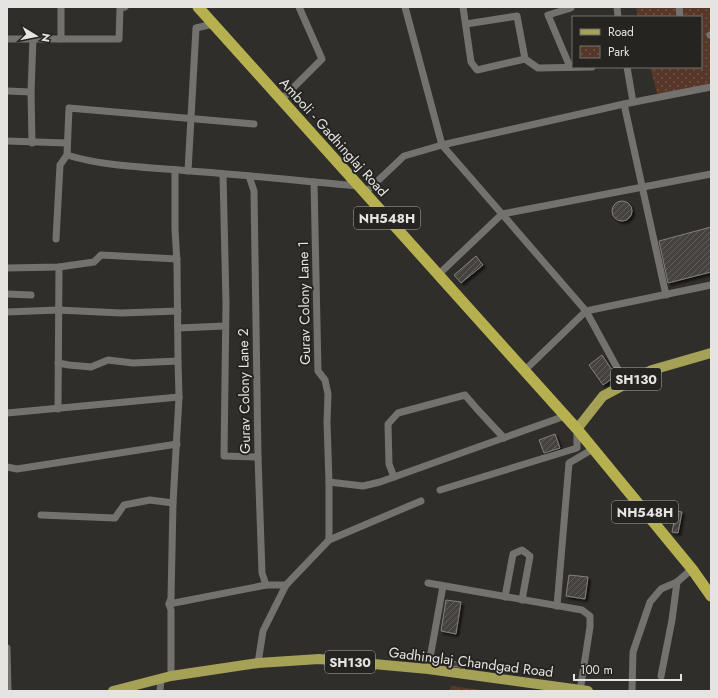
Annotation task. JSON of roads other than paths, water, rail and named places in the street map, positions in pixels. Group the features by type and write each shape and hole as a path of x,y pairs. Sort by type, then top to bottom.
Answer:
{"highway":[{"name":"Amboli - Gadhinglaj Road","path":"198,7 577,429"},
{"name":"NH548H","path":"577,429 692,569 711,596"}],"main road":[{"name":"SH130","path":"577,429 603,396 652,370 711,353"},
{"name":"Gadhinglaj Chandgad Road","path":"113,691 166,677 258,663 319,659 428,669 583,691"}],"street":[{"path":"61,7 61,39"},
{"path":"7,39 33,38 119,40 120,8 125,7"},
{"path":"282,100 322,59 299,7"},
{"path":"405,7 442,145 586,311 626,384"},
{"path":"463,7 471,62 477,70 525,59"},
{"path":"466,24 516,16 525,59 538,68 570,67 548,16 571,7"},
{"path":"188,170 196,28 213,24"},
{"path":"32,143 31,92 33,38"},
{"path":"627,68 633,102"},
{"path":"67,155 87,161 314,182 362,190 404,156 442,145 624,104 711,87"},
{"path":"7,91 31,92"},
{"path":"624,104 666,295"},
{"path":"56,239 60,165 67,155 69,108 254,124"},
{"path":"7,142 67,143"},
{"path":"160,691 166,677 171,610 169,604 171,598 173,503 180,397 175,229 175,170"},
{"path":"223,174 225,326 224,456 258,457"},
{"path":"438,275 502,214 711,174"},
{"name":"Gurav Colony Lane 2","path":"249,176 254,191 258,457 262,574 266,585"},
{"name":"Gurav Colony Lane 1","path":"314,182 318,371 325,380 328,394 329,540"},
{"path":"7,268 59,267 94,262 101,255 177,259"},
{"path":"58,409 59,267"},
{"path":"524,371 586,311 711,286"},
{"path":"7,294 31,295"},
{"path":"7,312 58,310 121,313 178,311"},
{"path":"178,328 225,326"},
{"path":"58,363 91,366 108,360 133,363 178,361"},
{"path":"394,477 389,464 388,424 398,413 466,395 504,438"},
{"path":"7,413 180,397"},
{"path":"329,482 363,486 380,482 565,416"},
{"path":"440,490 577,448 577,429"},
{"path":"7,467 17,469 177,444"},
{"path":"557,606 569,463 593,449"},
{"path":"41,515 115,518 124,505 150,500 173,503"},
{"path":"258,663 263,631 286,586 329,540 421,502"},
{"path":"505,597 514,554 522,550 530,556 522,600"},
{"path":"632,691 633,652 650,602 661,589 677,582 692,569"},
{"path":"661,676 672,620 677,582"},
{"path":"428,583 582,610 590,616 583,691"},
{"path":"169,604 266,585 286,586"},
{"path":"428,669 444,586"},
{"path":"7,648 8,691"}]}
